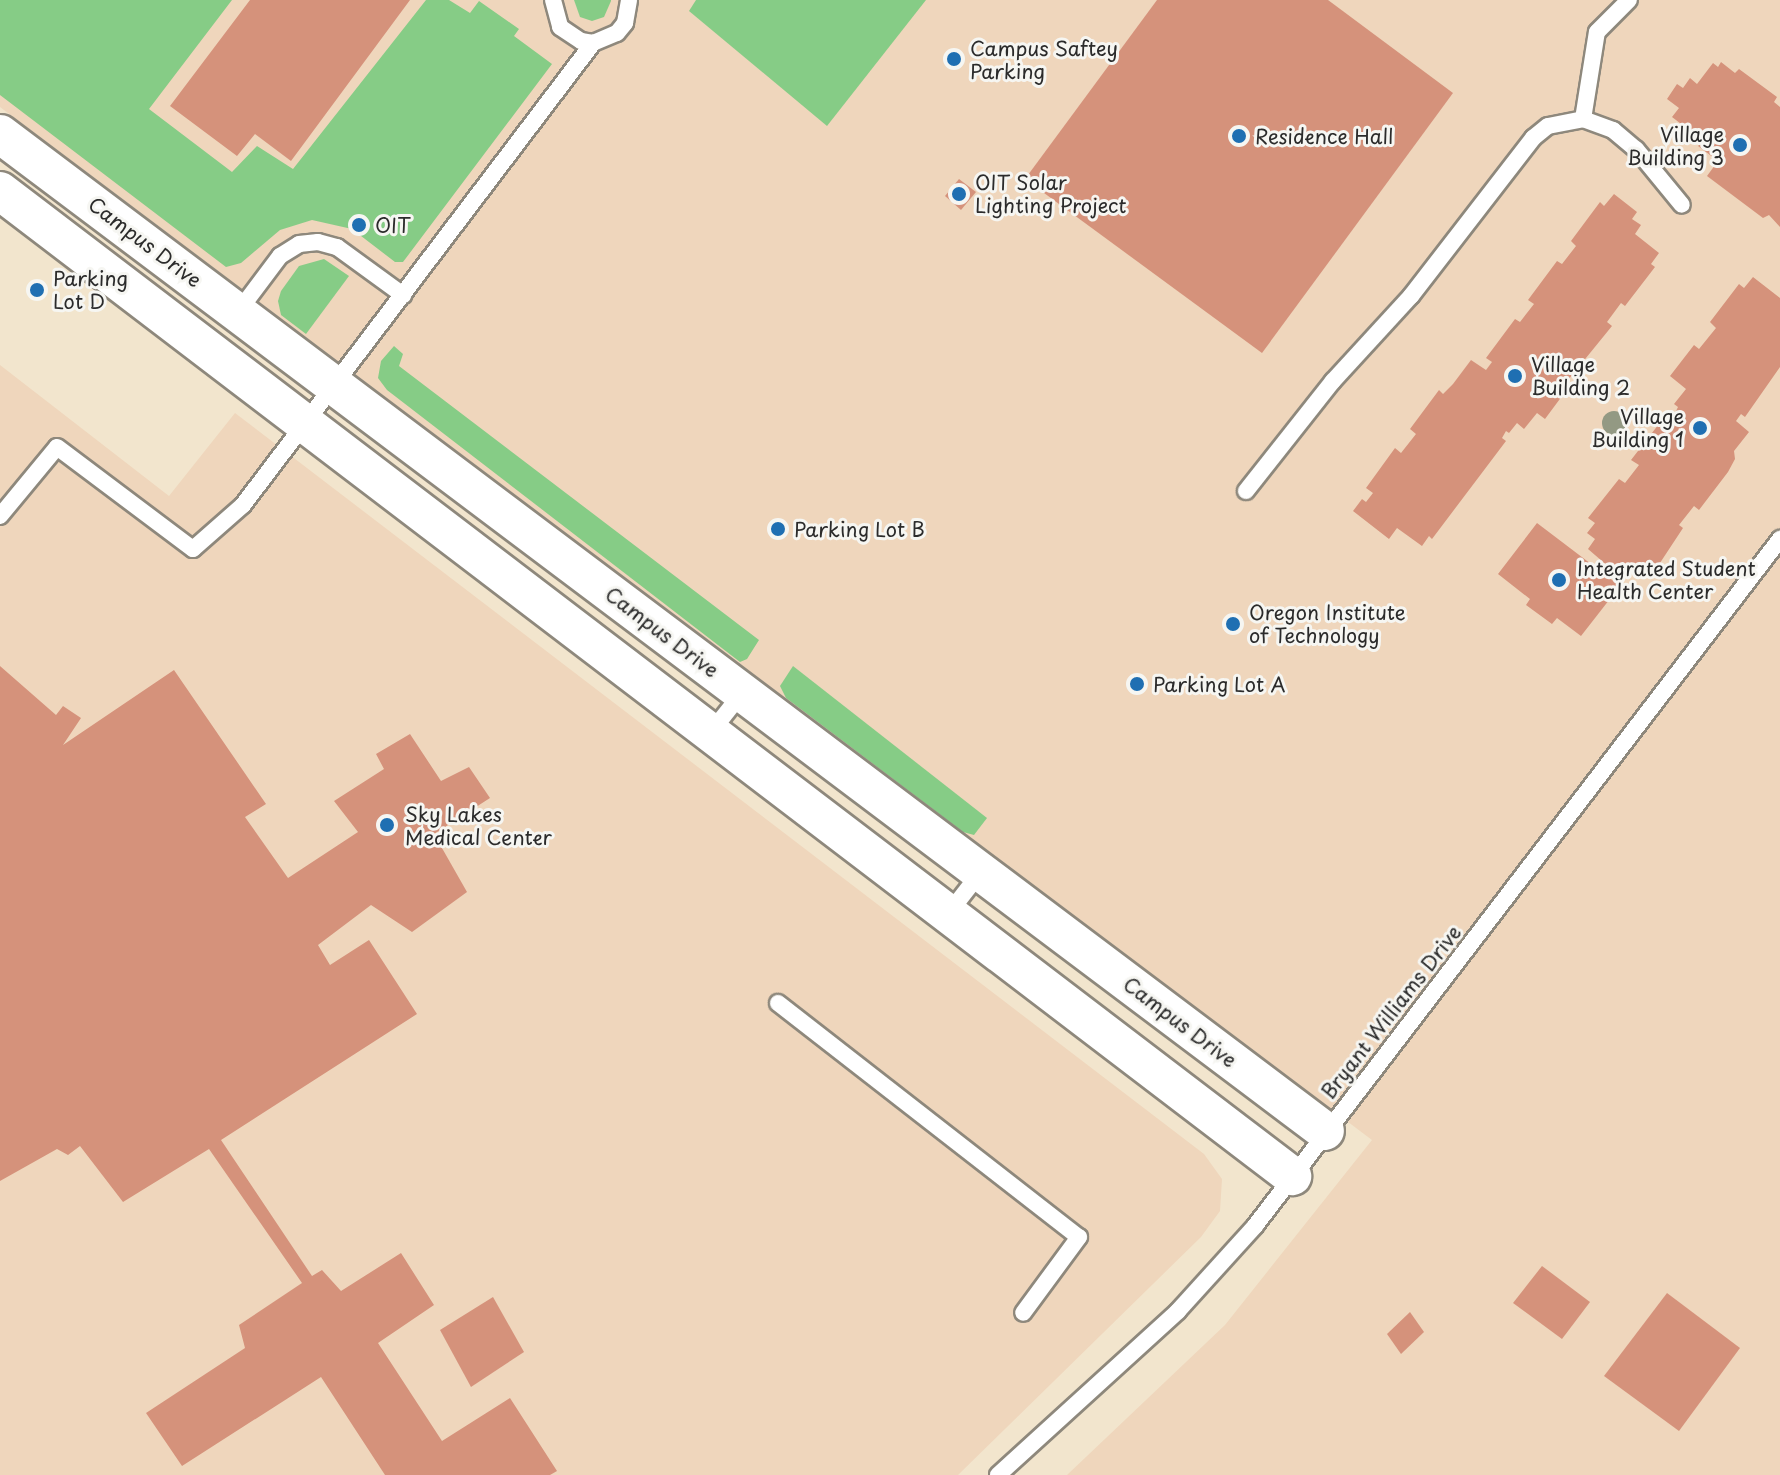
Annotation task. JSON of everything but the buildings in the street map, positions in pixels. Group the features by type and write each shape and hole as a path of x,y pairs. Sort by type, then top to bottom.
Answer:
{"street":[{"name":"Campus Drive","path":"0,134 1325,1131"},
{"path":"0,191 1292,1176"}],"lane":[{"path":"553,0 560,27 581,41 593,43"},
{"path":"0,516 57,447 193,549 243,505 593,43 617,33 625,23 629,0"},
{"path":"1583,119 1597,32 1629,0"},
{"path":"1246,491 1333,381 1411,296 1533,138 1548,126 1583,119 1613,130 1636,149 1682,205"},
{"path":"238,312 280,256 299,244 318,242 337,247 403,295"},
{"name":"Bryant Williams Drive","path":"998,1475 1178,1311 1255,1226 1780,539"},
{"path":"710,734 742,693"},
{"path":"948,914 980,873"},
{"path":"778,1003 1079,1237 1023,1313"}],"shaded area":[{"name":"Oregon Institute of Technology","path":"0,0 1780,0 1780,1475 1067,1475 1225,1325 1372,1140 0,107"},
{"name":"Sky Lakes Medical Center","path":"0,365 169,496 235,413 1204,1154 1222,1179 1220,1211 1201,1237 958,1475 0,1475"}],"green space":[{"path":"0,0 232,0 149,109 232,172 257,146 293,169 426,0 449,0 470,13 479,1 519,29 514,36 552,64 403,262 395,262 352,229 312,220 280,230 241,263 226,267 0,95"},
{"path":"574,0 611,1 604,17 592,21 580,17"},
{"path":"696,0 926,0 827,126 689,11"},
{"path":"324,259 349,276 306,334 281,315 278,301 281,291 299,266"},
{"path":"394,346 403,354 399,366 759,640 747,659 740,662 387,390 378,378 381,361"},
{"path":"793,666 987,818 974,835 963,832 786,698 780,686"}],"place":[{"name":"Campus Saftey Parking","path":"954,59"},
{"name":"Residence Hall","path":"1239,136"},
{"name":"Village Building 3","path":"1740,145"},
{"name":"OIT Solar Lighting Project","path":"959,194"},
{"name":"OIT","path":"359,225"},
{"name":"Parking Lot D","path":"37,290"},
{"name":"Village Building 2","path":"1515,376"},
{"name":"Village Building 1","path":"1700,428"},
{"name":"Parking Lot B","path":"778,529"},
{"name":"Integrated Student Health Center","path":"1559,580"},
{"name":"Oregon Institute of Technology","path":"1233,624"},
{"name":"Parking Lot A","path":"1137,684"},
{"name":"Sky Lakes Medical Center","path":"387,825"}]}
